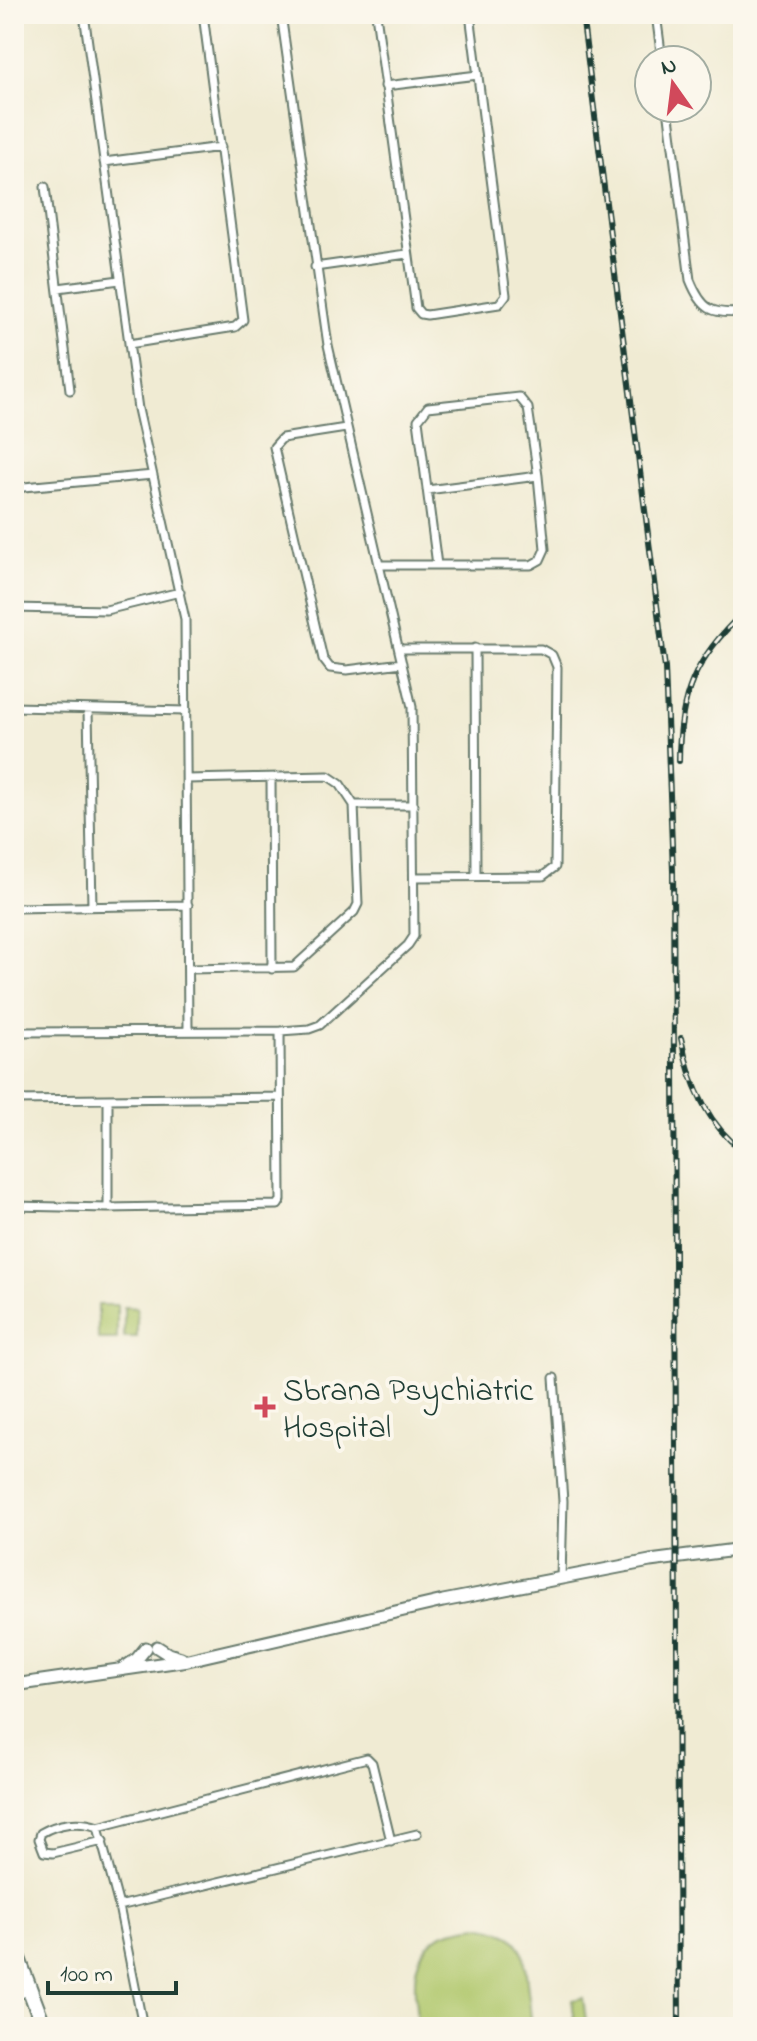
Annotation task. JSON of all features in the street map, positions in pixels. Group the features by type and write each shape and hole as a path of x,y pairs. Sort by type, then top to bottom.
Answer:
{"highway":[{"path":"14,1948 44,2027"}],"street":[{"path":"84,14 138,409 185,619 188,1031"},
{"path":"129,344 235,327 242,322 203,14"},
{"path":"14,1032 309,1029 320,1025 414,936 412,707 328,345 281,14"},
{"path":"376,14 416,308 427,315 499,304 506,295 470,14"},
{"path":"656,14 660,44"},
{"path":"385,86 478,75"},
{"path":"670,124 690,280 711,311 725,314 743,312"},
{"path":"104,162 221,147"},
{"path":"45,187 70,390"},
{"path":"315,267 407,254"},
{"path":"58,288 120,280"},
{"path":"379,565 437,565 531,565 537,563 545,549 538,476 528,408 519,397 428,407 418,420 437,565"},
{"path":"346,428 282,438 274,447 323,659 330,668 347,670 402,663"},
{"path":"14,491 24,487 153,475"},
{"path":"427,490 538,476"},
{"path":"14,608 106,610 180,592"},
{"path":"475,648 476,876"},
{"path":"399,649 541,649 548,651 557,667 557,864 543,876 414,877"},
{"path":"14,707 186,711"},
{"path":"88,710 92,906"},
{"path":"187,779 331,777 340,784 354,805 357,907 298,965 272,969 189,969"},
{"path":"271,778 272,969"},
{"path":"354,805 414,805"},
{"path":"14,908 188,905"},
{"path":"14,1206 278,1205 281,1200 280,1031"},
{"path":"14,1100 280,1097"},
{"path":"108,1099 108,1208"},
{"path":"554,1378 563,1501 561,1579"},
{"path":"14,1685 188,1660 443,1601 650,1561 743,1549"},
{"path":"118,1671 151,1648 188,1660"},
{"path":"103,1841 53,1853 44,1852 41,1833 81,1822 98,1827 367,1758 372,1763 391,1841"},
{"path":"98,1827 119,1906 143,2027"},
{"path":"119,1906 417,1834"},
{"path":"14,1996 30,1991"}],"green space":[{"path":"98,1305 117,1305 117,1339 98,1339"},
{"path":"124,1307 137,1308 137,1337 124,1337"},
{"path":"478,1926 506,1934 524,1955 532,2027 418,2027 415,1976 422,1952 445,1933"},
{"path":"583,1998 586,2021 575,2022 572,2000"}],"railway":[{"path":"582,14 665,668 673,871 679,2027"},
{"path":"679,761 682,717 693,680 713,646 743,613"},
{"path":"681,1038 689,1070 710,1115 743,1151"}],"place":[{"name":"Sbrana Psychiatric Hospital","path":"265,1407"}]}
